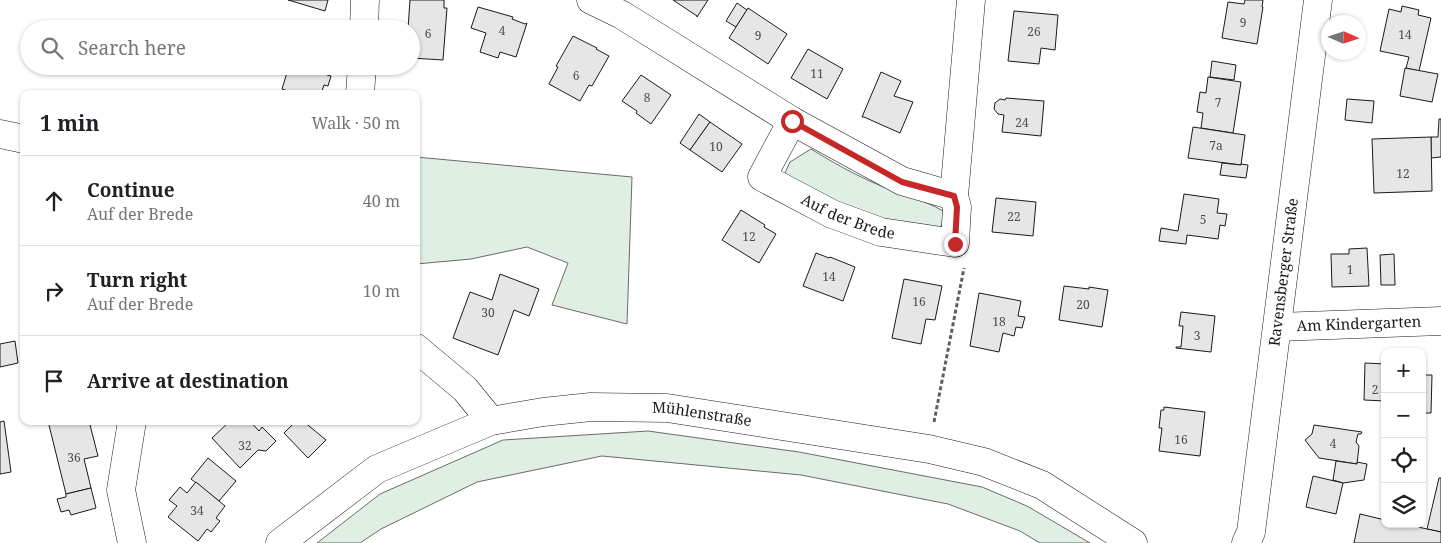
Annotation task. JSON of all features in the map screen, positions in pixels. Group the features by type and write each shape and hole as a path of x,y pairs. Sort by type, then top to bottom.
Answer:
{"street":[{"path":"364,20 365,0"},
{"path":"591,0 622,15 792,121 902,182 954,196"},
{"path":"955,244 957,207 954,196 971,0"},
{"name":"Ravensberger Straße","path":"1246,543 1251,532 1318,0"},
{"path":"360,90 361,75"},
{"name":"Auf der Brede","path":"792,121 762,177 832,214 881,232 955,244"},
{"path":"0,134 20,138"},
{"name":"Am Kindergarten","path":"1278,327 1441,321"},
{"path":"420,351 464,389 491,421"},
{"name":"Mühlenstraße","path":"280,543 377,469 491,421 543,412 591,407 668,408 929,449 984,462 1042,485 1133,543"},
{"path":"131,425 121,490 132,543"}],"path":[{"path":"929,449 965,264 955,244"}],"green space":[{"path":"811,149 861,177 928,203 943,211 942,226 929,229 899,224 833,202 795,185 785,173 790,162"},
{"path":"420,157 632,177 627,324 552,305 568,263 527,247 471,259 420,264"},
{"path":"648,431 799,452 982,487 1027,506 1090,543 1040,543 1020,531 948,504 801,475 602,456 477,482 381,529 360,543 317,543 380,494 503,440"}],"building":[{"path":"288,0 328,0 325,11"},
{"path":"410,0 444,0 444,8 447,8 443,60 420,59 420,20 409,20"},
{"path":"673,0 708,0 697,17"},
{"path":"1245,0 1263,0 1257,44 1222,38 1228,2 1244,4"},
{"path":"737,3 747,10 736,27 726,21"},
{"path":"1402,6 1419,10 1418,15 1431,18 1419,71 1406,68 1409,57 1380,51 1389,9 1401,12"},
{"path":"478,7 513,17 512,19 525,24 527,23 516,57 500,52 498,58 480,52 486,33 471,28"},
{"path":"748,8 787,34 768,64 729,38"},
{"path":"1014,11 1058,15 1055,50 1041,48 1039,64 1008,61"},
{"path":"573,36 609,56 592,86 589,85 580,101 549,84 558,67 556,66"},
{"path":"808,49 843,69 827,99 791,78"},
{"path":"1212,61 1236,65 1234,80 1210,77"},
{"path":"1405,68 1438,74 1432,102 1400,96"},
{"path":"881,72 901,81 894,96 913,102 900,133 862,117"},
{"path":"286,75 331,76 328,86 324,85 322,90 282,89"},
{"path":"641,75 671,95 651,124 622,101"},
{"path":"1208,77 1241,82 1233,133 1201,128 1203,113 1197,112 1200,92 1206,93"},
{"path":"1006,98 1044,101 1041,136 1002,132 1004,115 998,114 994,109 995,103 1000,99 1005,100"},
{"path":"1347,99 1374,101 1372,123 1345,120"},
{"path":"699,114 710,122 690,150 680,143"},
{"path":"1439,119 1441,119 1441,157 1431,158 1431,137 1438,137"},
{"path":"710,122 742,144 722,172 690,150"},
{"path":"1193,127 1245,135 1241,165 1188,158"},
{"path":"1431,137 1432,191 1374,193 1372,139"},
{"path":"1222,163 1248,165 1246,178 1220,175"},
{"path":"1184,194 1219,199 1217,213 1227,214 1225,226 1220,225 1218,239 1187,235 1186,244 1159,241 1161,228 1178,231"},
{"path":"996,198 1036,202 1033,236 992,232"},
{"path":"741,210 776,234 759,263 722,240"},
{"path":"1367,248 1369,286 1332,287 1331,254 1349,254 1349,249"},
{"path":"816,253 855,267 843,301 803,286"},
{"path":"1394,254 1395,285 1381,285 1380,255"},
{"path":"500,274 539,289 529,316 514,310 498,355 453,338 470,292 492,300"},
{"path":"904,279 942,286 935,320 926,319 921,344 892,338"},
{"path":"1064,286 1108,290 1102,327 1059,320"},
{"path":"979,293 1021,301 1018,316 1025,317 1022,328 1016,327 1014,336 1003,333 999,352 970,346"},
{"path":"1181,312 1215,316 1211,352 1176,348 1181,347 1183,326 1179,326"},
{"path":"15,341 18,363 0,367 0,344"},
{"path":"1365,363 1381,364 1381,401 1364,400"},
{"path":"1426,375 1432,375 1431,413 1426,413"},
{"path":"1164,407 1205,412 1200,456 1159,451 1162,428 1159,428 1161,410 1164,410"},
{"path":"4,421 11,472 0,474 0,422"},
{"path":"49,425 90,425 98,456 84,459 91,488 66,494"},
{"path":"226,425 254,425 259,431 262,427 276,441 266,451 258,450 240,468 212,438"},
{"path":"292,425 308,425 326,440 308,458 284,433"},
{"path":"1314,425 1362,432 1358,434 1356,442 1359,446 1357,464 1319,458 1305,440 1312,434"},
{"path":"208,458 236,481 219,501 191,479"},
{"path":"1336,461 1367,464 1364,480 1343,483 1333,480"},
{"path":"1313,476 1343,483 1336,514 1306,507"},
{"path":"1439,478 1441,478 1441,532 1427,529"},
{"path":"196,482 225,506 216,518 220,521 211,532 207,529 198,541 168,517 177,506 169,500 180,487 187,493"},
{"path":"91,488 96,508 71,515 69,510 61,512 57,499 66,497 66,494"},
{"path":"1360,514 1381,519 1381,528 1422,528 1441,532 1441,543 1354,543"}],"route":[{"path":"792,121 902,182 954,196 957,207 955,244"}]}
